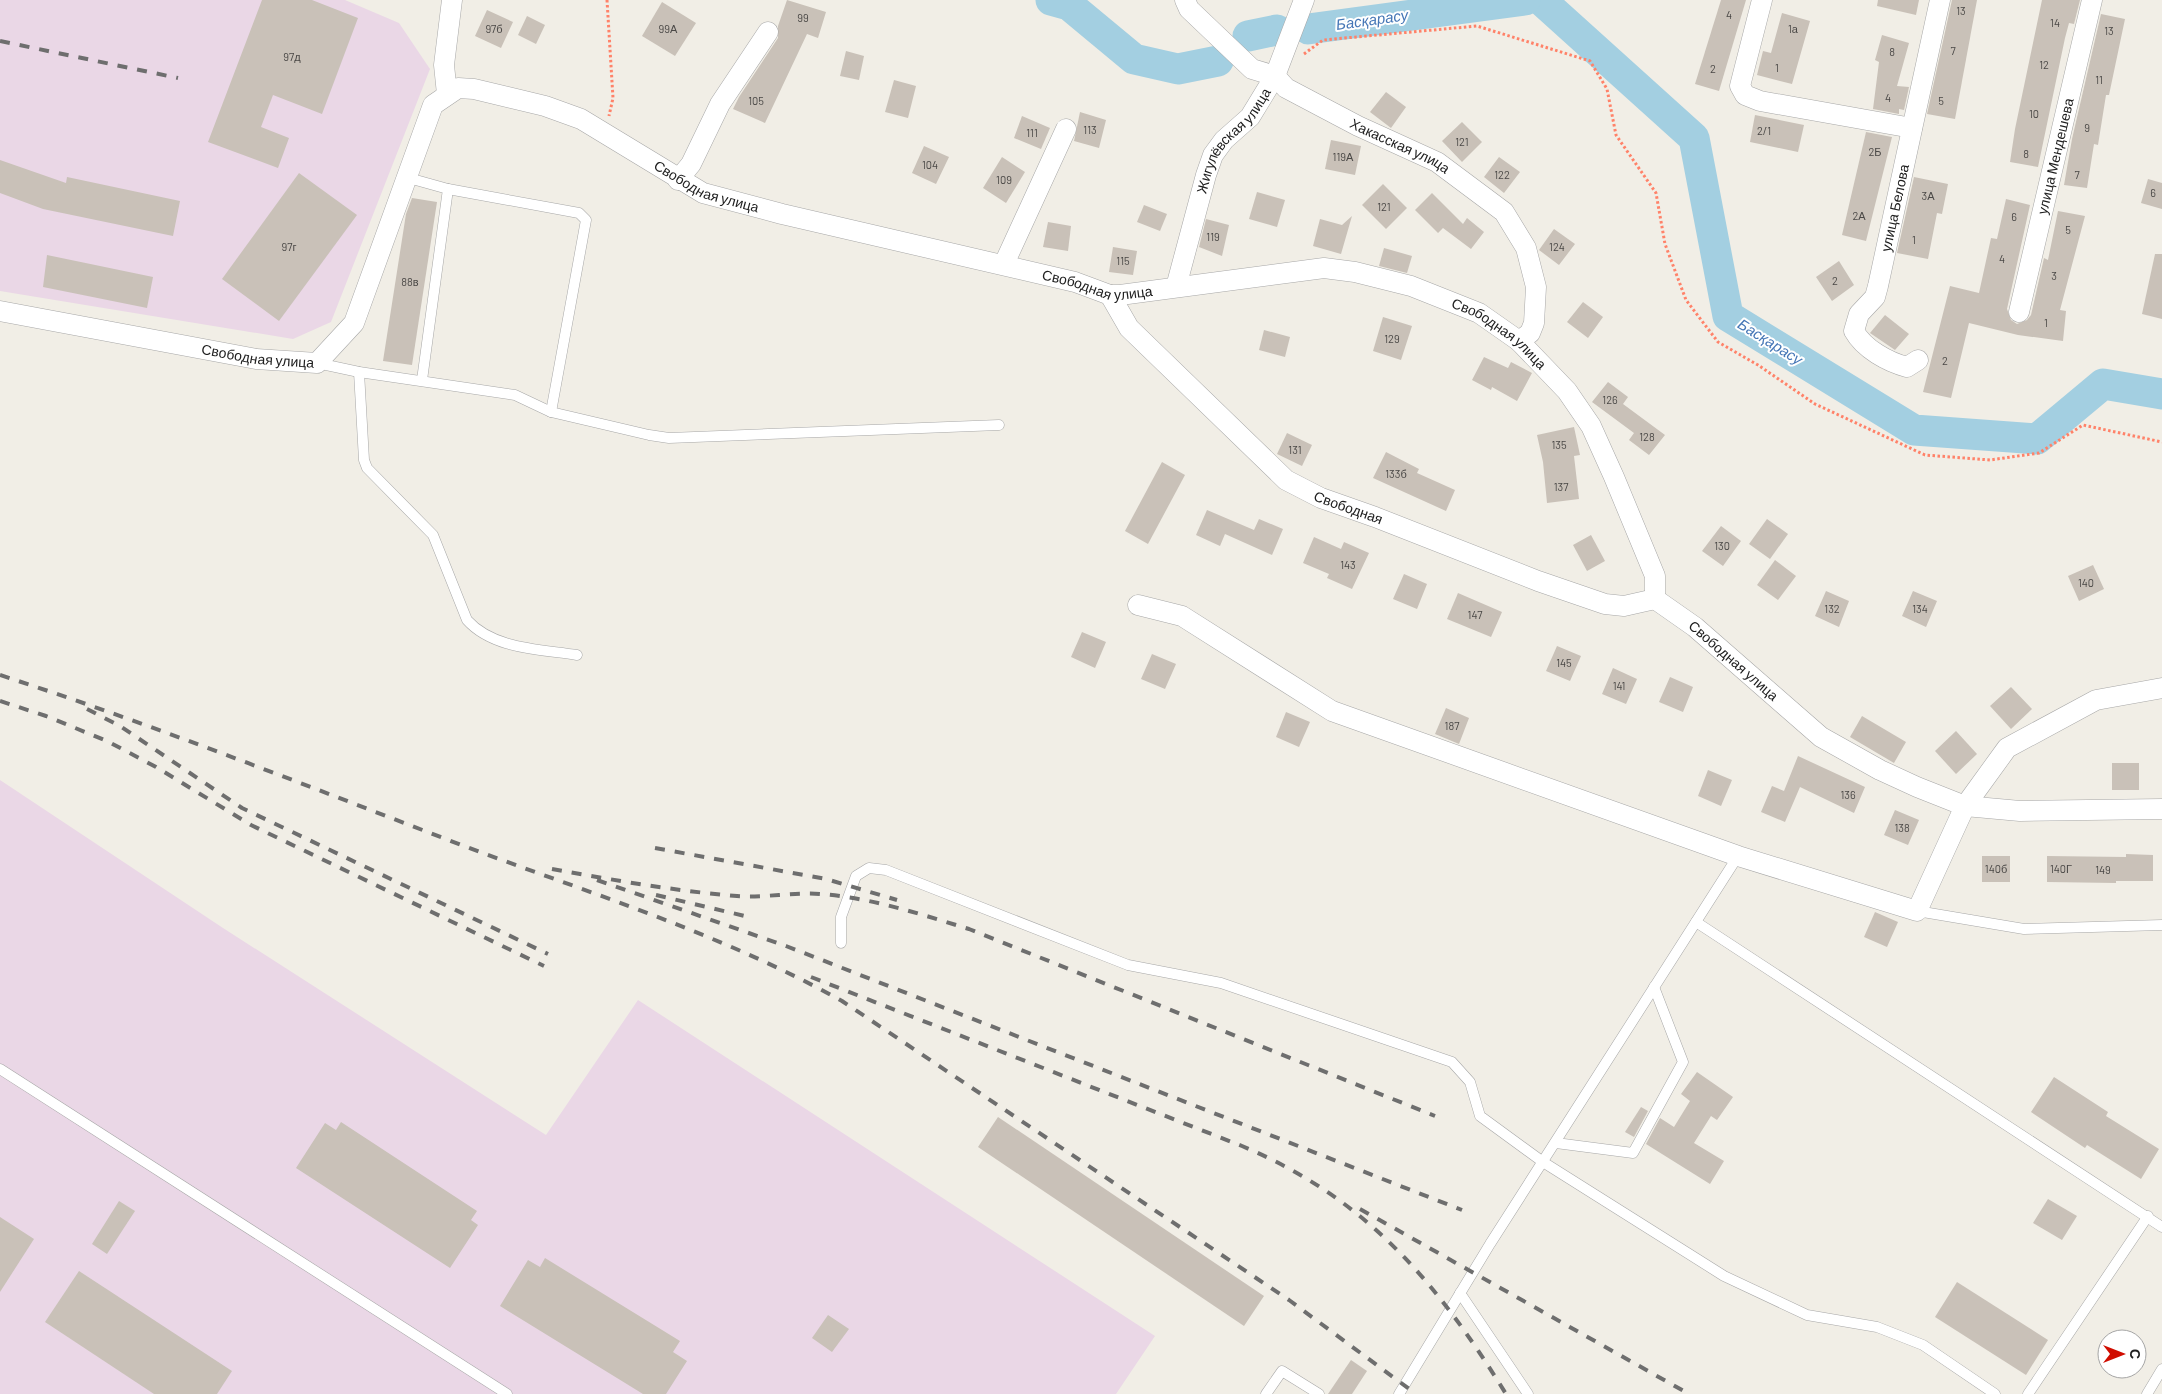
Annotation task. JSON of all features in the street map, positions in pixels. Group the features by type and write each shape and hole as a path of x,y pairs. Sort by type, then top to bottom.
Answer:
{"street":[{"path":"447,94 444,65 452,0"},
{"name":"Хакасская улица","path":"1185,0 1189,10 1252,69 1275,76 1286,88 1358,126 1437,162 1504,212 1526,248 1536,287 1534,323 1530,333 1519,341"},
{"name":"Жигулёвская улица","path":"1176,287 1198,203 1214,156 1224,140 1250,117 1275,76 1304,0"},
{"path":"1762,0 1740,86 1745,95 1760,100 1912,128"},
{"name":"улица Белова","path":"1918,360 1907,367 1889,362 1858,338 1854,331 1859,314 1875,297 1878,286 1886,242 1940,0"},
{"name":"улица Мендешева","path":"2019,312 2092,0"},
{"path":"678,180 691,164 720,104 768,32"},
{"name":"Свободная улица","path":"0,311 256,359 317,363 354,323 405,176 433,105 458,88 474,89 545,106 581,120 678,180 703,193 773,212 1076,282 1110,295 1324,268 1356,272 1411,286 1479,313 1519,341 1567,391 1590,426 1614,477 1655,576 1655,599 1695,627 1768,694 1821,737 1880,770 1965,806 2020,811 2162,809"},
{"path":"1004,264 1066,129"},
{"name":"Свободная","path":"1110,295 1129,328 1286,480 1321,498 1375,517 1538,581 1605,604 1624,606 1655,599"},
{"path":"1138,605 1182,616 1332,711 1738,856 1917,911 1965,806 2007,748 2096,700 2162,688"}],"lane":[{"path":"405,176 448,189 578,213 586,220 552,412"},
{"path":"422,380 448,189"},
{"path":"317,363 359,372 515,395 552,412 649,436 669,438 999,425"},
{"path":"359,372 366,468 433,535 467,620 477,631 505,644 576,655"},
{"path":"1399,1394 1460,1293 1738,856"},
{"path":"841,943 841,917 856,876 869,868 886,870 1128,965 1221,983 1452,1062 1470,1082 1480,1116 1543,1162 1724,1276 1807,1314 1877,1327 1923,1345 1995,1394"},
{"path":"1917,911 2024,929 2162,925"},
{"path":"1696,922 2148,1216 2162,1227"},
{"path":"1556,1143 1632,1153 1683,1062 1654,988"},
{"path":"0,1069 507,1394"},
{"path":"2028,1394 2148,1216"},
{"path":"1460,1293 1528,1394"},
{"path":"2147,1394 2162,1369"},
{"path":"1266,1394 1282,1371 1319,1394"}],"path":[{"path":"598,130 610,115 613,98 607,0"},
{"path":"1299,58 1323,40 1477,26 1590,60 1607,89 1616,135 1656,193 1665,244 1686,300 1718,342 1758,365 1815,404 1925,455 1990,460 2039,453 2082,425 2162,442"}],"shaded area":[{"path":"0,0 345,0 399,23 430,69 331,322 293,339 0,291"},
{"path":"0,780 223,928 546,1135 638,1000 1155,1336 1116,1394 0,1394"}],"building":[{"path":"262,0 312,0 358,18 322,114 273,95 261,127 289,138 278,168 208,142"},
{"path":"787,0 826,12 818,38 807,34 765,123 733,109 778,38 778,26"},
{"path":"1721,0 1746,0 1719,91 1695,84"},
{"path":"1878,0 1919,0 1916,15 1877,6"},
{"path":"1952,0 1977,0 1955,119 1927,114"},
{"path":"2042,0 2080,0 2074,24 2069,23 2065,38 2038,167 2010,162"},
{"path":"662,2 696,23 675,56 642,36"},
{"path":"487,10 513,22 501,48 475,36"},
{"path":"1782,13 1810,21 1792,84 1757,75 1763,51 1771,53"},
{"path":"2101,14 2125,19 2109,95 2106,95 2098,145 2094,144 2087,188 2064,185 2072,139"},
{"path":"527,16 545,25 536,44 518,35"},
{"path":"1882,35 1909,43 1897,86 1909,87 1904,110 1899,109 1899,114 1873,109 1879,62 1875,60"},
{"path":"846,51 864,56 859,80 840,76"},
{"path":"894,80 916,86 908,118 885,112"},
{"path":"1386,92 1406,107 1391,128 1370,112"},
{"path":"1080,112 1106,120 1099,148 1074,141"},
{"path":"1755,115 1804,125 1798,152 1750,142"},
{"path":"1022,116 1050,128 1041,149 1014,138"},
{"path":"1462,122 1482,142 1462,162 1442,141"},
{"path":"1866,132 1892,137 1866,241 1842,235"},
{"path":"1331,140 1361,146 1355,175 1325,169"},
{"path":"924,146 949,157 936,184 912,173"},
{"path":"1002,157 1025,172 1006,203 983,188"},
{"path":"1499,157 1520,172 1504,193 1484,177"},
{"path":"0,160 66,183 67,177 180,201 173,236 43,209 0,193"},
{"path":"299,173 357,215 279,321 222,279"},
{"path":"1914,177 1948,184 1942,214 1937,213 1928,259 1897,253"},
{"path":"2148,179 2162,183 2162,209 2141,203"},
{"path":"1383,184 1407,208 1386,229 1362,205"},
{"path":"1257,192 1285,200 1277,227 1249,219"},
{"path":"1432,193 1463,224 1467,218 1484,232 1471,249 1443,228 1438,233 1415,210"},
{"path":"412,198 437,202 412,365 383,361 406,214"},
{"path":"2006,199 2030,205 2007,309 2011,320 2017,324 2027,320 2031,315 2044,258 2048,260 2058,211 2085,216 2060,310 2066,311 2063,341 2018,335 1969,323 1951,398 1923,392 1950,286 1979,293 1991,238 1997,239"},
{"path":"1144,205 1167,214 1160,231 1137,222"},
{"path":"1352,216 1341,254 1313,246 1320,219 1342,225"},
{"path":"1206,219 1229,225 1222,256 1199,247"},
{"path":"1048,222 1071,226 1068,251 1043,247"},
{"path":"1554,229 1575,244 1559,265 1539,250"},
{"path":"1113,247 1137,251 1133,275 1109,272"},
{"path":"1384,248 1412,256 1407,273 1379,266"},
{"path":"2155,254 2162,254 2162,319 2142,314"},
{"path":"47,255 153,277 147,308 43,287"},
{"path":"1839,261 1854,285 1832,301 1816,277"},
{"path":"1583,302 1603,317 1588,338 1567,322"},
{"path":"1885,315 1909,334 1895,350 1870,333"},
{"path":"1383,317 1412,326 1401,360 1373,351"},
{"path":"1264,330 1290,337 1285,357 1259,350"},
{"path":"1484,357 1508,368 1511,362 1532,373 1517,401 1492,387 1491,390 1472,380"},
{"path":"1608,382 1628,397 1623,404 1665,435 1649,455 1629,440 1634,433 1592,402"},
{"path":"1574,427 1580,455 1574,456 1579,499 1547,503 1543,462 1537,435"},
{"path":"1287,433 1312,445 1302,466 1277,454"},
{"path":"1386,452 1419,469 1417,473 1455,490 1446,511 1373,478"},
{"path":"1162,462 1185,475 1148,544 1125,531"},
{"path":"1207,510 1254,530 1259,519 1283,529 1272,555 1225,534 1220,546 1196,535"},
{"path":"1767,519 1788,534 1770,559 1749,544"},
{"path":"1721,526 1741,541 1723,566 1702,551"},
{"path":"1591,535 1605,561 1587,571 1573,545"},
{"path":"1314,537 1341,549 1344,542 1369,553 1352,589 1327,578 1329,574 1303,563"},
{"path":"1775,560 1796,576 1778,600 1757,585"},
{"path":"2093,565 2104,589 2079,601 2068,576"},
{"path":"1404,574 1427,584 1417,609 1393,599"},
{"path":"1826,591 1849,601 1839,627 1815,616"},
{"path":"1913,591 1937,601 1926,627 1902,616"},
{"path":"1458,593 1502,612 1491,637 1447,619"},
{"path":"1082,632 1106,642 1095,668 1071,657"},
{"path":"1557,646 1581,656 1570,681 1546,671"},
{"path":"1152,654 1176,664 1165,689 1141,679"},
{"path":"1613,668 1637,679 1626,704 1602,694"},
{"path":"1670,677 1693,687 1683,712 1659,702"},
{"path":"2011,687 2032,709 2011,729 1990,706"},
{"path":"1446,708 1469,718 1459,744 1435,734"},
{"path":"1286,712 1310,722 1299,747 1276,737"},
{"path":"1862,716 1906,742 1894,763 1850,737"},
{"path":"1956,731 1977,754 1956,774 1935,751"},
{"path":"1798,756 1865,787 1854,813 1800,787 1785,822 1761,812 1772,786 1784,791"},
{"path":"2112,763 2139,763 2139,790 2112,790"},
{"path":"1708,770 1732,780 1721,806 1698,796"},
{"path":"1895,810 1919,820 1908,845 1884,835"},
{"path":"2126,854 2153,855 2153,881 2116,881 2116,883 2047,882 2047,856 2126,857"},
{"path":"1982,856 2010,856 2010,882 1982,882"},
{"path":"1875,912 1898,922 1887,947 1864,937"},
{"path":"1697,1072 1733,1097 1717,1120 1711,1116 1694,1143 1724,1161 1710,1184 1646,1144 1660,1118 1674,1127 1690,1101 1681,1094"},
{"path":"2054,1077 2108,1112 2106,1116 2159,1149 2141,1179 2087,1145 2085,1148 2031,1112"},
{"path":"1641,1107 1648,1111 1634,1137 1625,1132"},
{"path":"998,1117 1264,1296 1244,1326 978,1147"},
{"path":"341,1122 477,1211 471,1220 478,1225 450,1268 296,1168 325,1123 336,1130"},
{"path":"2048,1199 2077,1216 2062,1240 2033,1223"},
{"path":"119,1201 135,1211 107,1254 92,1244"},
{"path":"0,1217 34,1239 0,1292"},
{"path":"545,1258 680,1341 673,1352 687,1361 666,1394 643,1394 500,1306 528,1260 540,1267"},
{"path":"79,1271 232,1371 217,1394 154,1394 45,1322"},
{"path":"1957,1282 2048,1340 2026,1375 1935,1317"},
{"path":"828,1315 849,1329 832,1352 812,1338"},
{"path":"1351,1360 1367,1371 1352,1394 1328,1394"}],"waterway":[{"name":"Басқарасу","path":"1051,0 1069,5 1134,59 1178,69 1218,61"},
{"name":"Басқарасу","path":"1308,29 1525,0"},
{"name":"Басқарасу","path":"1541,0 1694,138 1728,316 1914,430 2037,439 2103,384 2162,394"},
{"name":"Басқарасу","path":"1248,36 1277,30"}],"railway":[{"path":"0,41 178,78"},
{"path":"0,675 175,736 464,846 656,916 750,955 797,977 842,1001 1289,1300 1416,1394"},
{"path":"0,701 46,716 107,741 156,767 251,825 544,966"},
{"path":"87,709 120,726 242,808 548,954"},
{"path":"655,848 826,879 897,900"},
{"path":"552,869 644,885 714,894 737,896 821,894 840,896 914,912 969,929 1435,1116"},
{"path":"597,880 786,946 1462,1210"},
{"path":"656,895 749,917"},
{"path":"811,977 1242,1146 1286,1167 1326,1191 1362,1218 1395,1247 1453,1315 1506,1394"},
{"path":"1360,1209 1689,1394"}]}
